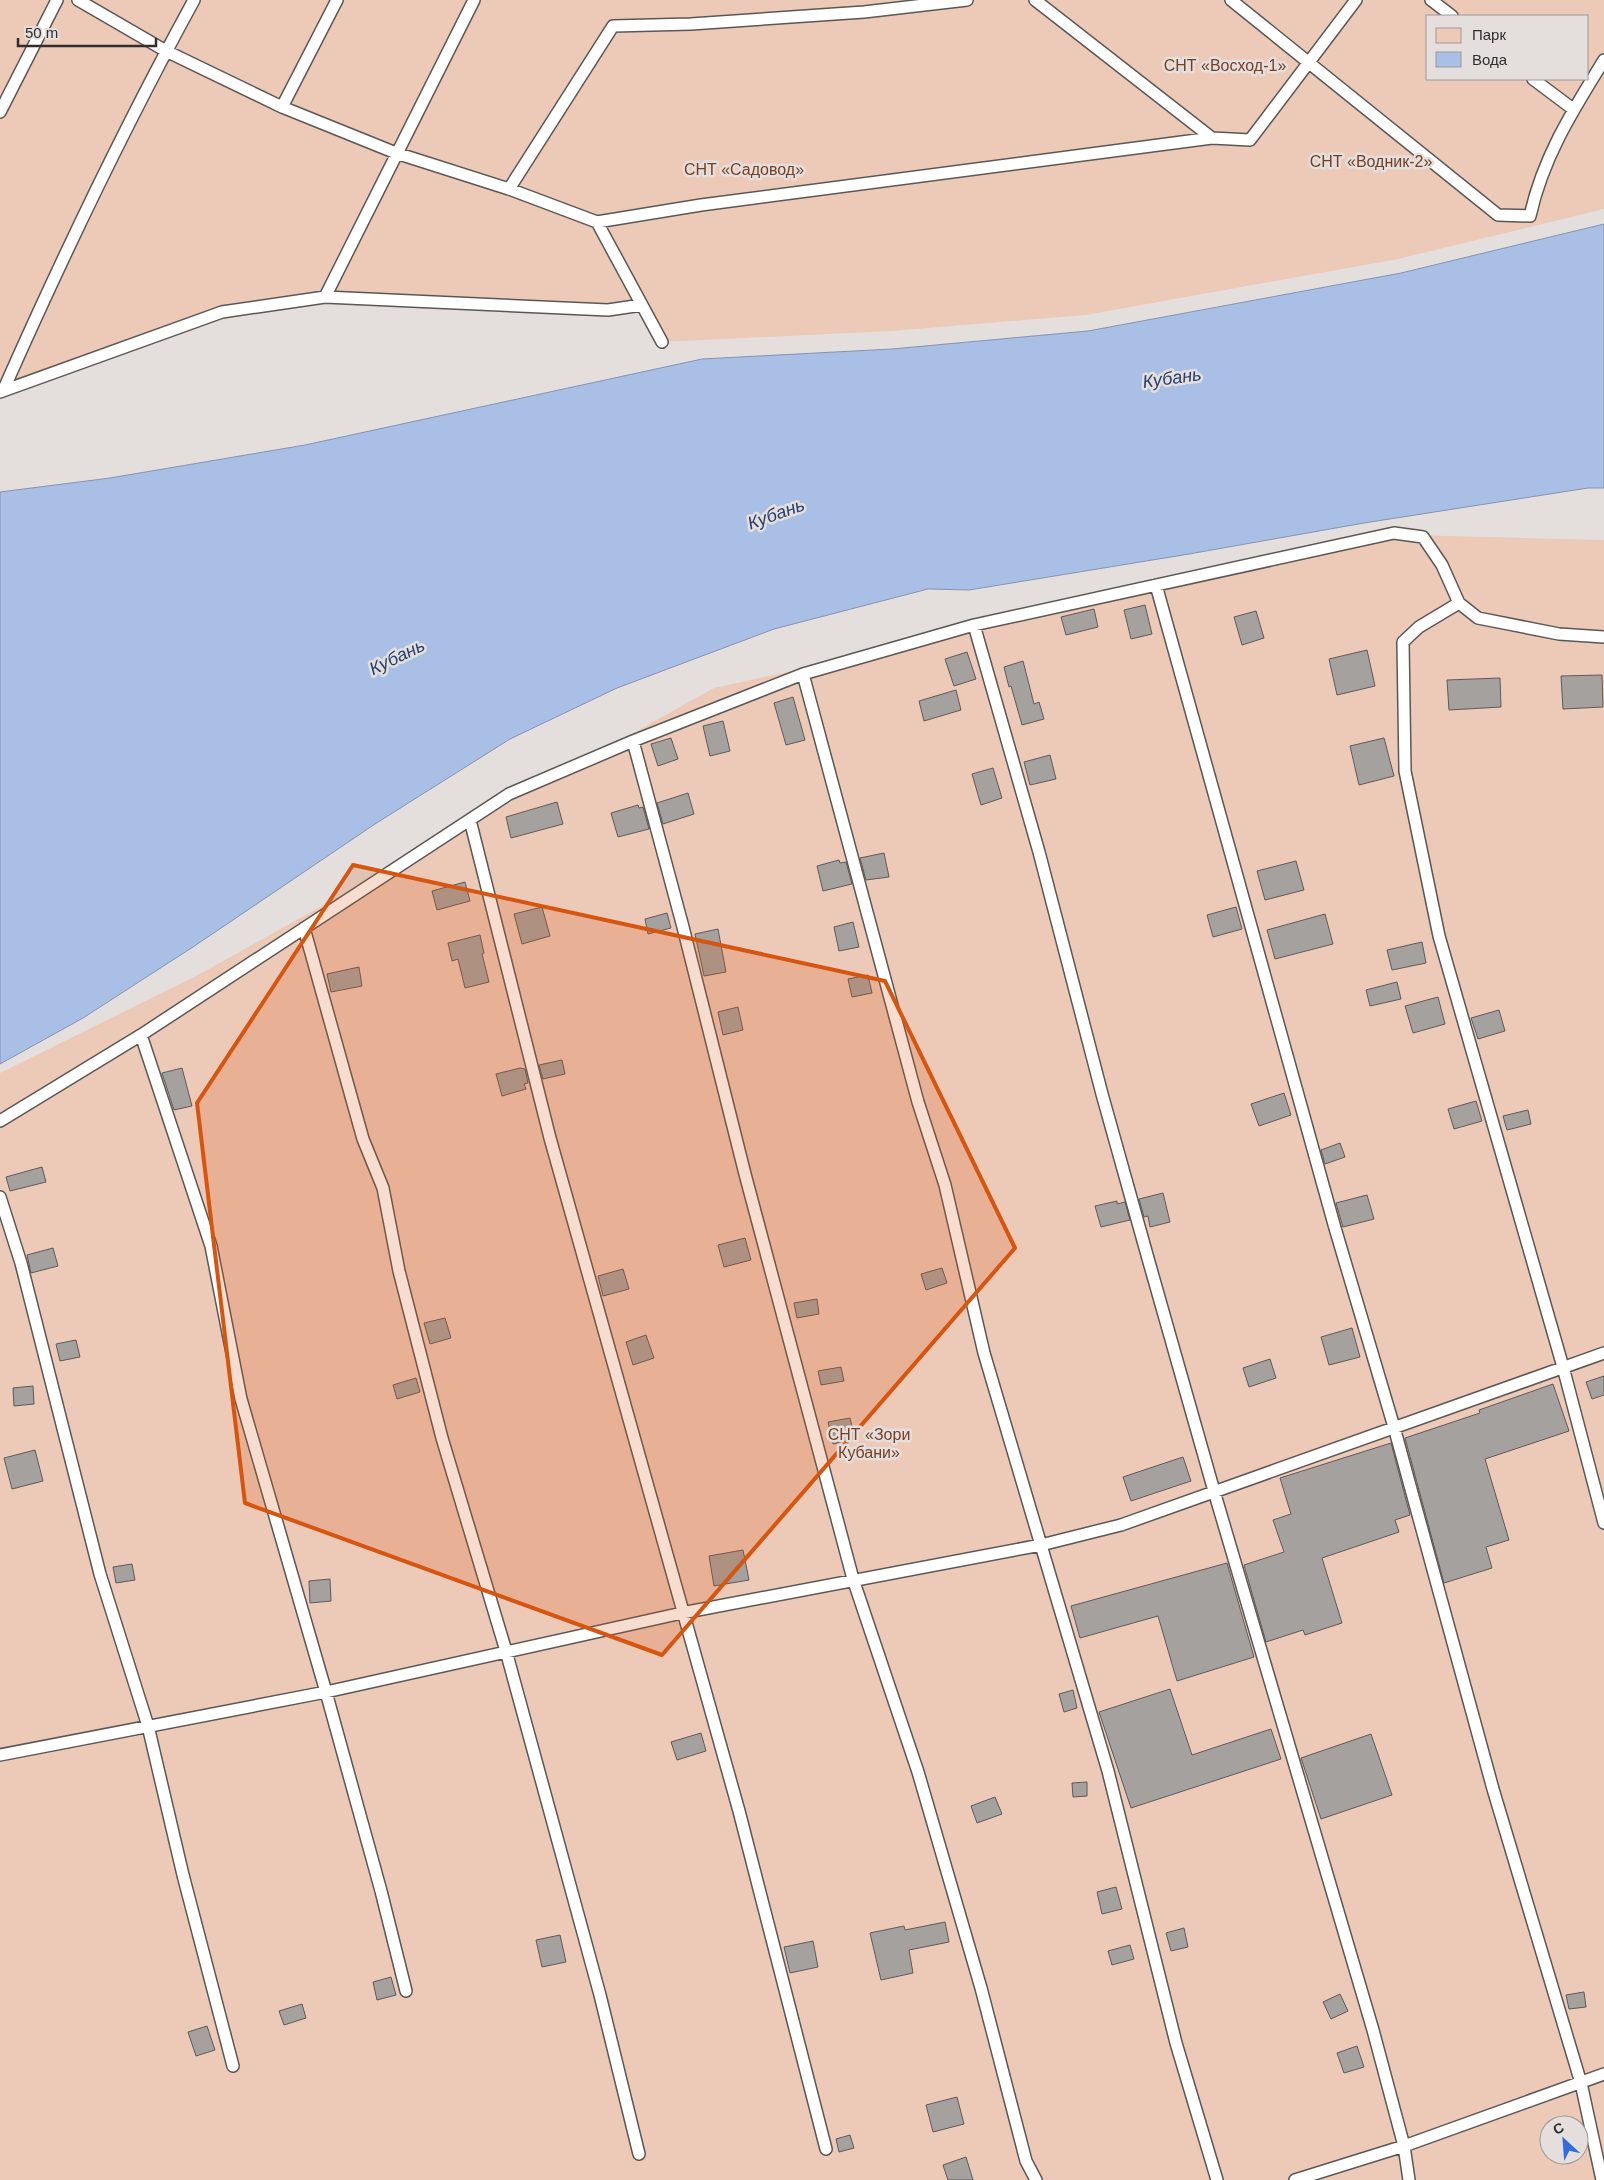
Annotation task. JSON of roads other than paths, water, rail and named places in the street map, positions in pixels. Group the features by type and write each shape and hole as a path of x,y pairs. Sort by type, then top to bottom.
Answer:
{"lane":[{"path":"0,112 57,0"},
{"path":"78,0 166,51 282,107 396,154 509,189 597,222 701,204 1212,138 1250,140 1356,0"},
{"path":"2,391 166,51 194,0"},
{"path":"282,107 337,0"},
{"path":"325,297 474,0"},
{"path":"509,189 613,26 691,24 864,12 967,0"},
{"path":"1035,0 1212,138"},
{"path":"1232,0 1498,215 1530,216 1536,187 1573,109 1604,60"},
{"path":"1431,0 1451,15"},
{"path":"1534,80 1573,109"},
{"path":"597,222 662,342"},
{"path":"2,391 222,312 325,297 608,310 642,305"},
{"path":"0,1120 141,1035 509,794 634,741 803,674 974,625 1394,533 1423,537 1442,565 1459,603 1478,618 1559,634 1604,637"},
{"path":"1156,585 1330,1209 1394,1427 1494,1789 1581,2083 1602,2180"},
{"path":"1459,603 1419,627 1403,642 1405,771 1439,936 1563,1368 1604,1523"},
{"path":"974,625 1037,842 1102,1094 1214,1491 1373,2030 1404,2146 1409,2180"},
{"path":"803,674 918,1102 945,1185 984,1353 1108,1771 1176,2043 1217,2180"},
{"path":"634,741 748,1184 853,1579 918,1772 982,1988 1026,2161 1036,2180"},
{"path":"470,820 550,1138 739,1811 826,2149"},
{"path":"304,928 363,1139 383,1188 399,1271 442,1438 506,1651 600,1995 639,2154"},
{"path":"141,1035 211,1246 241,1399 326,1692 381,1891 406,1991"},
{"path":"0,1197 21,1264 100,1574 148,1726 183,1875 232,2066"},
{"path":"0,1755 326,1692 682,1613 853,1579 1041,1545 1121,1525 1604,1353"},
{"path":"1295,2180 1404,2146 1604,2074"}],"water":[{"name":"Кубань","path":"1604,224 1604,488 1588,488 1364,523 969,590 928,589 774,629 617,688 510,739 375,824 193,947 83,1018 0,1064 0,492 110,478 305,445 702,359 892,349 1088,331 1401,273"}],"park label":[{"name":"СНТ «Восход-1»","path":"1225,65"},
{"name":"СНТ «Водник-2»","path":"1371,161"},
{"name":"СНТ «Садовод»","path":"744,169"},
{"name":"СНТ «Зори Кубани»","path":"869,1443"}]}
